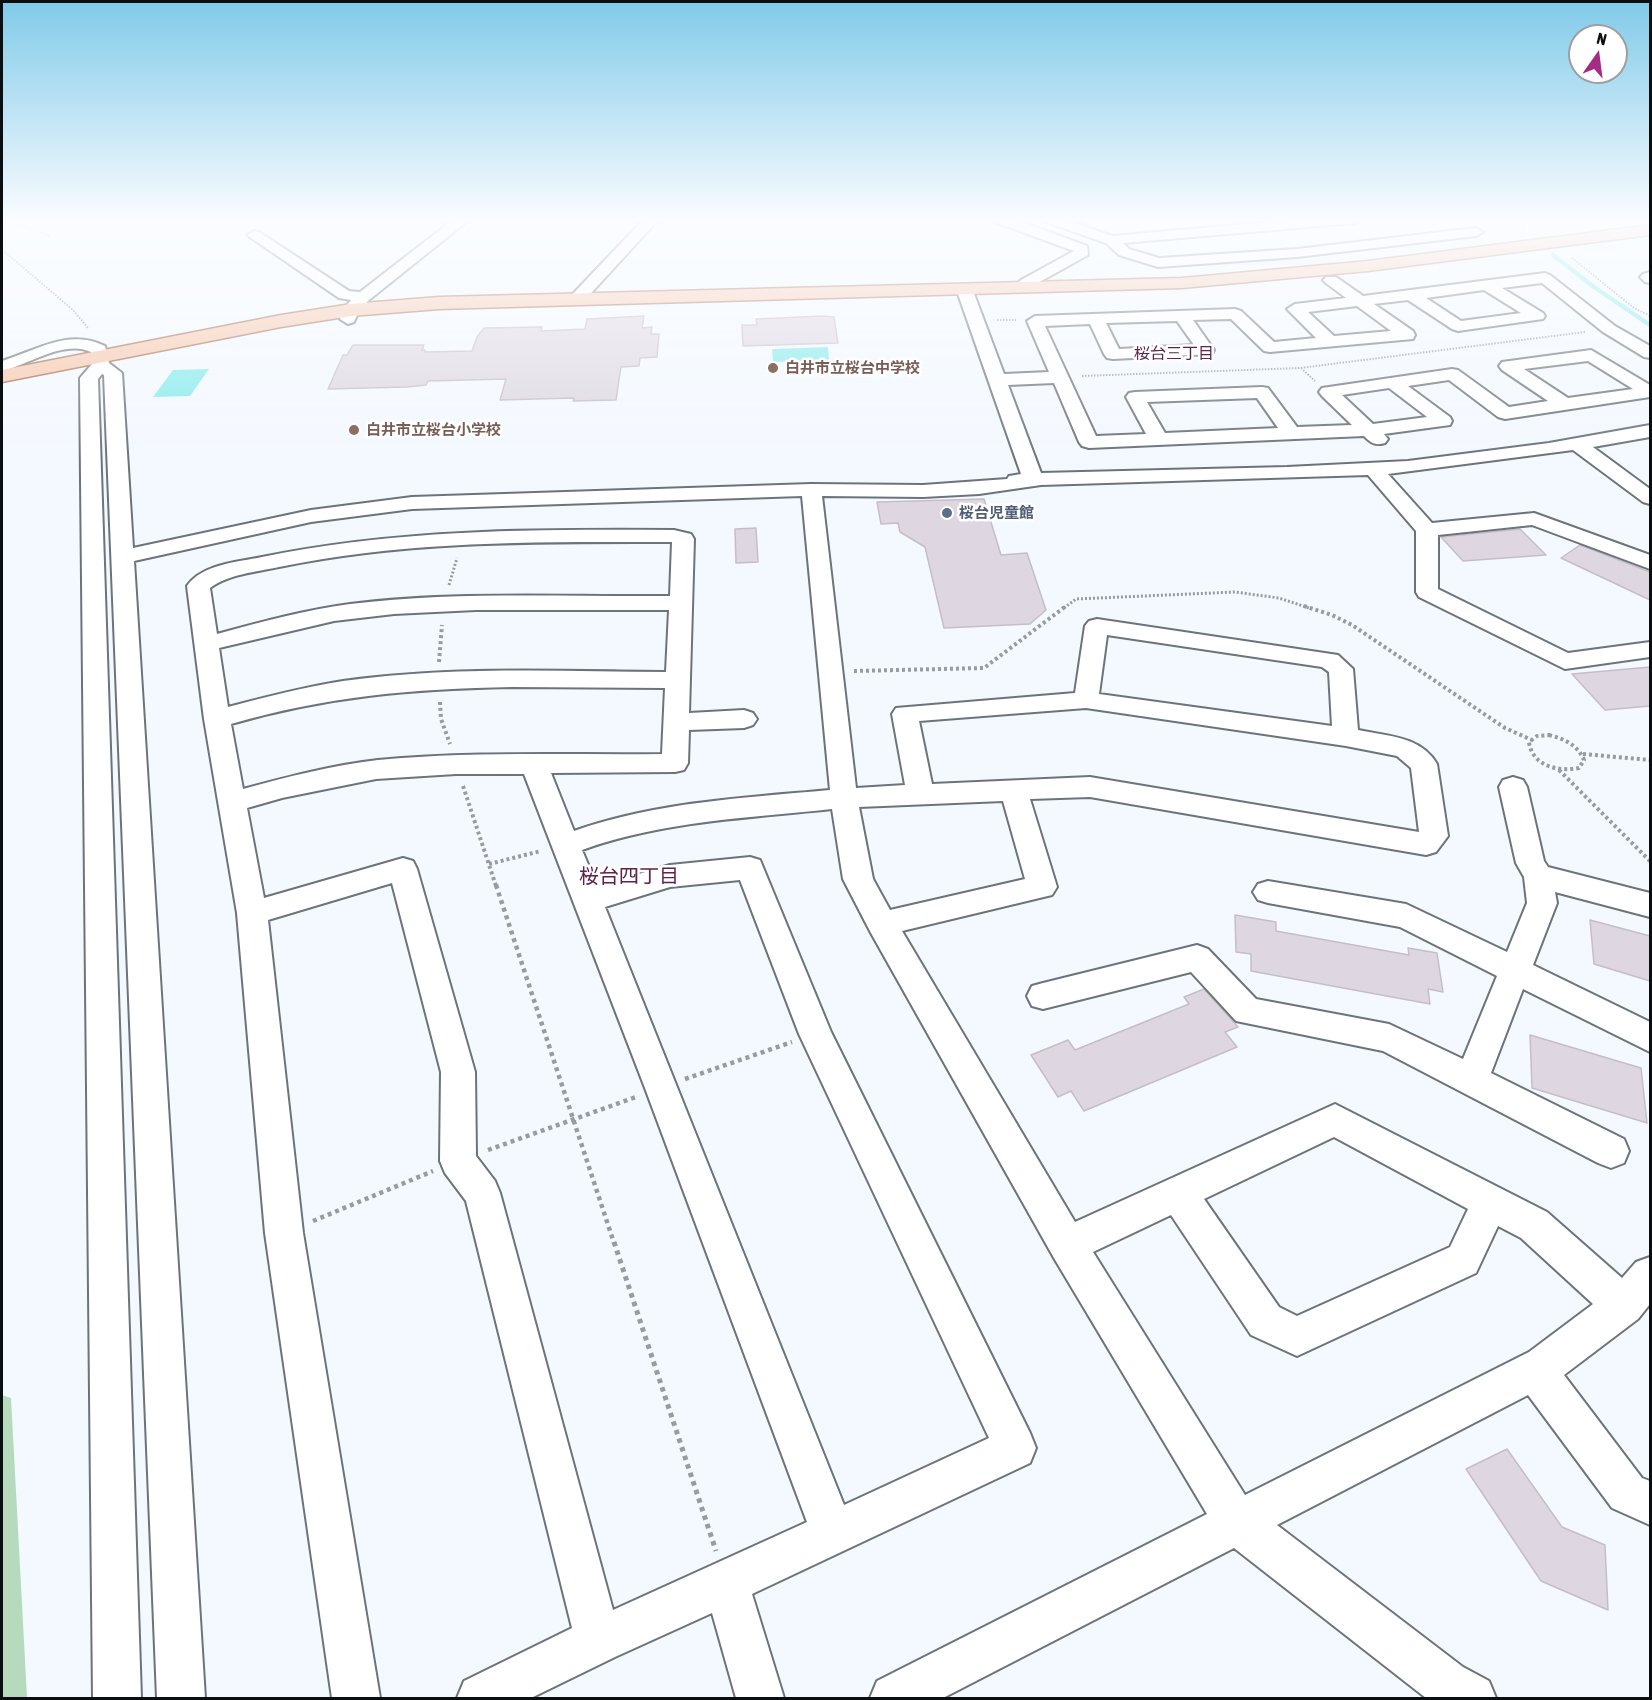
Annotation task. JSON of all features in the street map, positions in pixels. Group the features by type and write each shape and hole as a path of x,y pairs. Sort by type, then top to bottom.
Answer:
{"main road":[{"path":"2,376 100,357 296,327 354,309 439,303 706,298"},
{"path":"354,309 470,311 633,309 887,298"},
{"path":"2,385 100,357"}],"street":[{"path":"347,298 354,309 367,298"},
{"path":"967,298 1034,481"},
{"path":"1356,298 1407,335 1270,348 1234,314 1035,321 1089,442 1369,430 1443,421 1393,383"},
{"path":"1330,342 1295,309 1383,298"},
{"path":"1416,298 1458,326 1537,316 1508,298"},
{"path":"1571,298 1609,329 1650,353"},
{"path":"1095,318 1113,354 1206,350 1181,315"},
{"path":"2,366 29,358 44,350 67,344 86,344 113,373 181,1698"},
{"path":"1564,404 1508,366 1591,355 1650,392"},
{"path":"100,357 89,378 117,1698"},
{"path":"1407,467 1328,392 1452,374 1505,413 1650,392"},
{"path":"997,380 1060,377"},
{"path":"1159,440 1135,397 1262,392 1292,434"},
{"path":"123,557 311,516 412,503 811,490 855,492 995,487 1034,481 1407,467 1485,458 1650,431"},
{"path":"1577,444 1650,498"},
{"path":"1372,469 1427,530 1427,592 1565,661 1650,650"},
{"path":"811,490 844,798 858,879 882,924 1067,1245 1236,1521 1446,1684 1472,1698"},
{"path":"1427,530 1534,519 1650,562"},
{"path":"233,802 327,778 376,770 456,765 675,763 683,539 674,536 463,537 362,544 288,557 210,576 198,586 217,719 252,914 284,1233 356,1698"},
{"path":"206,644 277,625 352,611 443,605 681,603"},
{"path":"1086,700 1097,626 1329,660 1341,669 1346,737"},
{"path":"217,719 279,702 345,689 438,681 679,680"},
{"path":"565,845 615,827 676,815 844,798 1090,787 1426,844 1434,836 1424,764 1405,748 1346,737 1086,700 905,714 920,794"},
{"path":"678,722 744,719"},
{"path":"534,765 662,1088 833,1533"},
{"path":"1471,1080 1542,903 1538,876 1530,863 1513,787"},
{"path":"882,924 1042,887 1013,789"},
{"path":"252,914 403,868 458,1072 458,1161 482,1193 598,1640"},
{"path":"481,1698 598,1640 1015,1448 815,1034 750,868 670,876 586,901"},
{"path":"1538,876 1650,905"},
{"path":"1268,892 1406,916 1650,1038"},
{"path":"1043,996 1197,957 1247,1011 1389,1038 1611,1151"},
{"path":"894,1698 1236,1521 1543,1366 1637,1290 1534,1225 1335,1120 1067,1245"},
{"path":"1178,1193 1265,1321 1297,1336 1463,1260 1490,1202"},
{"path":"1534,1370 1627,1493 1650,1503"},
{"path":"726,1583 760,1698"}],"path":[{"path":"59,298 73,310 95,336 100,357"},
{"path":"1622,298 1650,316"},
{"path":"988,321 1035,321"},
{"path":"1173,351 1197,395"},
{"path":"463,537 443,605 438,681 441,719 726,1583"},
{"path":"1559,770 1579,768 1584,760 1582,754 1570,742 1560,738 1537,736 1528,742 1528,749 1534,757 1545,765 1559,770 1650,861"},
{"path":"1582,754 1650,760"},
{"path":"489,864 565,845"},
{"path":"284,1233 458,1161 815,1034"}],"green space":[{"path":"2,1395 11,1398 27,1698 2,1698"}],"water":[{"path":"828,347 829,360 773,362 772,349"},
{"path":"209,369 190,396 153,397 173,370"}],"building":[{"path":"644,316 642,328 652,327 651,334 659,334 657,357 640,358 639,366 621,367 616,400 573,401 574,398 500,400 506,379 428,381 426,385 407,387 328,389 343,355 347,355 353,345 424,345 422,350 425,352 472,351 477,337 484,328 542,327 541,331 585,329 587,319"},
{"path":"834,317 838,343 743,346 742,325 757,325 756,319"},
{"path":"984,499 1001,555 1027,553 1046,610 1030,624 944,628 925,547 900,532 898,523 881,524 877,502"},
{"path":"756,528 758,562 736,563 735,529"},
{"path":"1520,529 1546,555 1463,561 1441,537"},
{"path":"1580,545 1650,572 1650,600 1561,558"},
{"path":"1650,667 1650,706 1605,710 1572,674"},
{"path":"1235,915 1276,922 1276,931 1409,955 1408,948 1437,953 1443,992 1428,989 1430,1004 1251,971 1251,954 1236,952"},
{"path":"1590,920 1650,936 1650,981 1594,964"},
{"path":"1204,989 1238,1027 1225,1032 1237,1047 1084,1111 1071,1091 1058,1097 1031,1055 1068,1040 1075,1050 1189,1004 1184,997"},
{"path":"1530,1035 1641,1068 1647,1123 1532,1088"},
{"path":"1507,1449 1562,1527 1605,1545 1608,1610 1541,1581 1466,1469"}],"waterway":[{"path":"1611,298 1650,325"}],"place":[{"name":"白井市立桜台中学校","path":"773,368"},
{"name":"白井市立桜台小学校","path":"354,430"},
{"name":"桜台児童館","path":"947,513"}],"district":[{"name":"桜台三丁目","path":"1174,354"},
{"name":"桜台四丁目","path":"629,877"}]}
